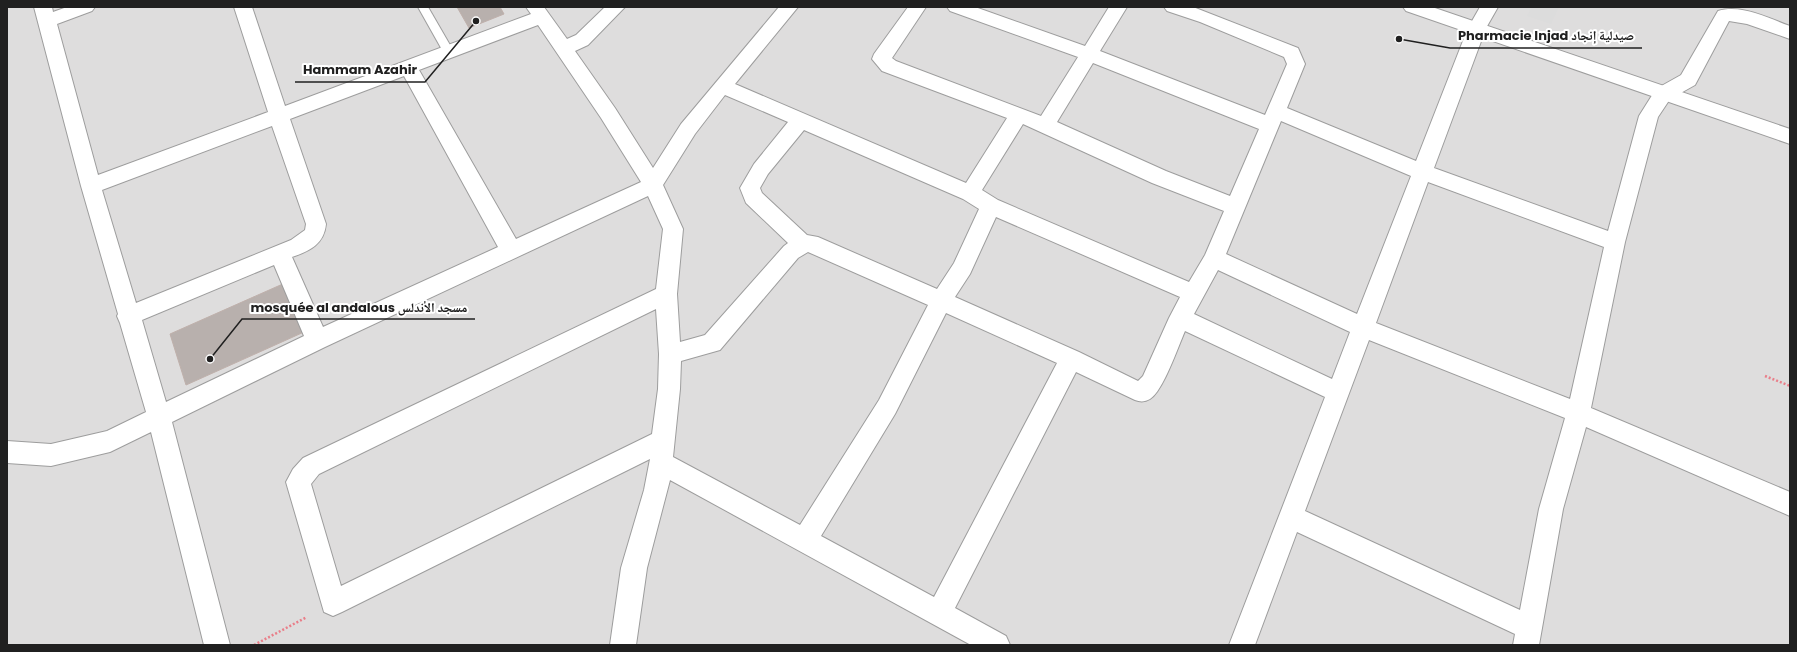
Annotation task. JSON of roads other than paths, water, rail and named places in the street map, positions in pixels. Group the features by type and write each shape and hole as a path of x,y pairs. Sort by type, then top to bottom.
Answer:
{"street":[{"path":"86,7 45,14 91,186 128,316 159,416 217,645"},
{"path":"128,316 308,241 314,235 316,224 243,7"},
{"path":"563,49 582,40 616,7"},
{"path":"7,452 51,455 110,441 317,340 653,185 688,129 722,86 789,7"},
{"path":"917,7 884,54 882,59 883,62 889,66 1045,125 1159,177 1235,207"},
{"path":"956,7 1273,118 1615,242"},
{"path":"1045,125 1118,7"},
{"path":"670,354 712,343 791,252 803,244 811,244 1142,392 1151,383 1180,318 1195,294 1214,258 1296,64 1291,53 1210,13 1173,7"},
{"path":"1412,7 1477,28 1790,137"},
{"path":"1242,645 1477,28 1489,7"},
{"path":"91,186 449,52 538,12 608,113 653,185 674,229 666,294 670,354 669,389 662,452 656,490 634,568 623,644"},
{"path":"1291,517 1528,637 1551,509 1578,413 1615,242 1636,156 1649,116 1664,94 1688,80 1724,15 1755,14 1790,33"},
{"path":"408,67 511,250"},
{"path":"722,86 970,193 991,206 1195,294"},
{"path":"970,193 1019,115"},
{"path":"801,120 761,169 750,188 754,197 803,244"},
{"path":"806,540 887,407 941,301 962,268 991,206"},
{"path":"280,253 317,340"},
{"path":"1214,258 1364,328 1578,413 1790,504"},
{"path":"662,452 333,604 298,482 311,466 666,294"},
{"path":"1180,318 1339,392"},
{"path":"939,613 1071,359"},
{"path":"662,452 806,540 997,645"}],"lane":[{"path":"423,7 449,52"}],"place":[{"name":"Hammam Azahir","path":"476,21"},
{"name":"Pharmacie Injad صيدلية إنجاد","path":"1399,39"},
{"name":"mosquée al andalous مسجد الأندلس","path":"210,359"}]}
